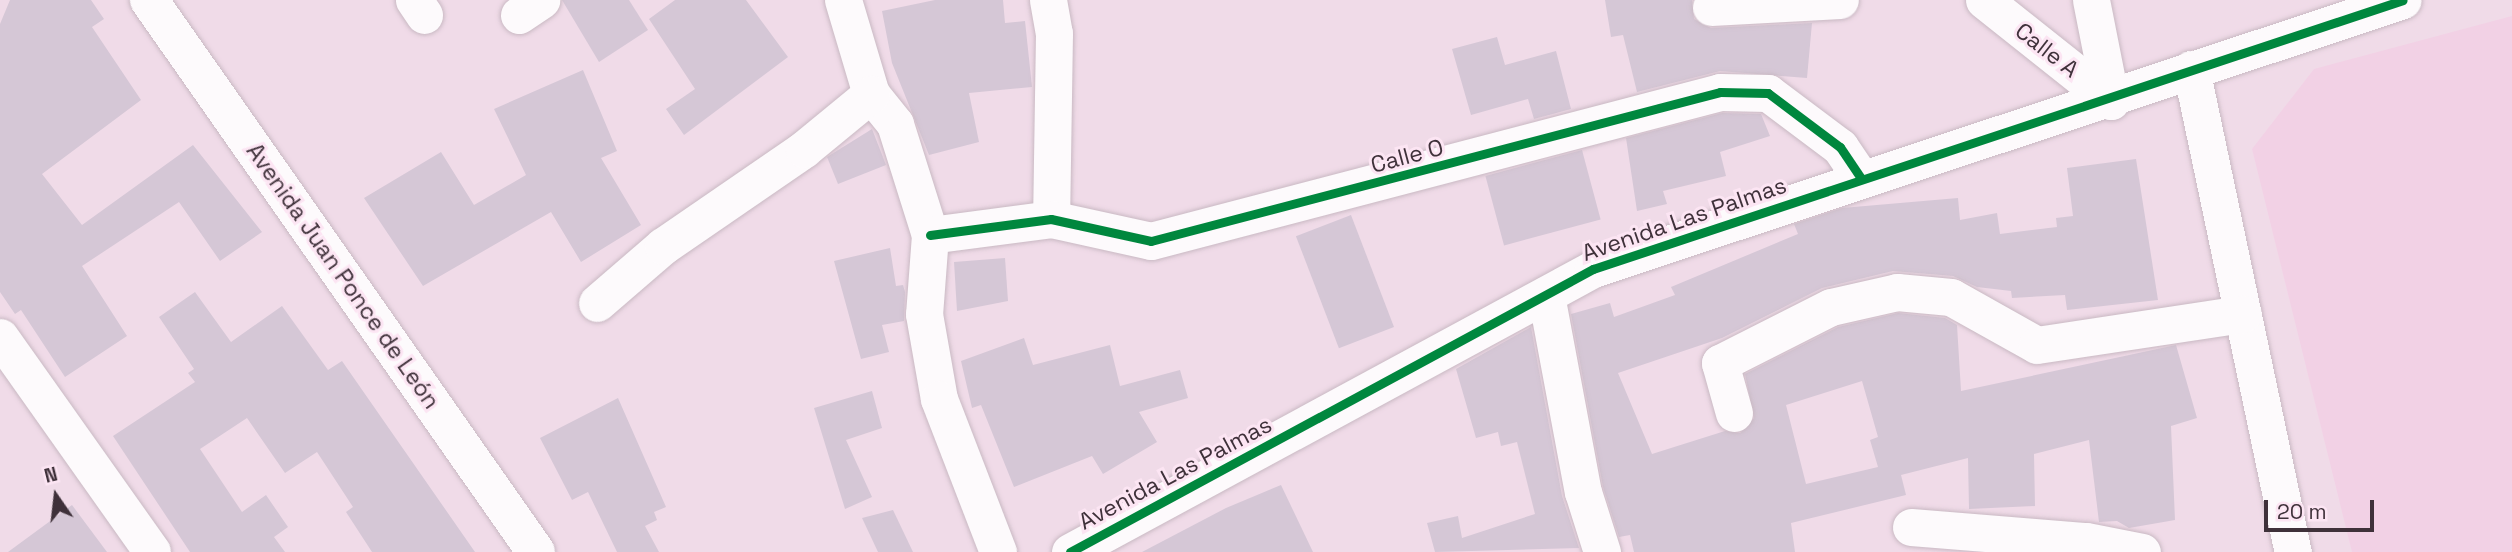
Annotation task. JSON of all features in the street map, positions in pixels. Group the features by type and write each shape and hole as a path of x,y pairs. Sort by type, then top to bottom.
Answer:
{"main road":[{"name":"Avenida Juan Ponce de León","path":"149,0 536,552"}],"street":[{"path":"844,0 871,94 895,124 930,235 924,314 939,399 998,552"},
{"path":"1048,0 1055,33 1051,219"},
{"path":"1711,7 1840,0"},
{"name":"Calle A","path":"1984,0 2111,101"},
{"path":"2091,0 2111,101"},
{"name":"Avenida Las Palmas","path":"1070,552 1593,269 1861,178 2111,101 2192,69 2403,0"},
{"path":"2192,69 2293,552"},
{"name":"Calle O","path":"930,235 1051,219 1151,241 1191,233 1720,92 1768,93 1840,147 1861,178"},
{"path":"597,303 663,246 804,149 871,94"},
{"path":"1734,413 1720,363 1832,307 1897,292 1951,297 2037,345 2244,314"},
{"path":"1546,295 1583,492 1602,552"},
{"path":"0,337 152,552"},
{"path":"1911,527 2086,541 2142,552"}],"shaded area":[{"path":"2512,16 2512,552 2352,552 2252,149 2314,69"}],"building":[{"path":"10,0 91,0 104,19 92,27 141,100 42,174 82,225 193,145 262,232 220,261 179,202 82,266 127,336 65,377 21,310 15,314 0,292 0,24"},
{"path":"562,0 629,0 648,30 599,62"},
{"path":"675,0 746,0 788,57 684,135 666,109 695,89 649,19"},
{"path":"935,0 1003,0 1005,23 1025,21 1032,87 969,93 979,142 929,155 892,63 882,11"},
{"path":"1605,0 1692,0 1694,19 1711,28 1812,23 1807,78 1720,71 1637,92 1623,35 1611,37"},
{"path":"1497,37 1505,65 1556,51 1571,109 1534,119 1528,99 1471,115 1452,49"},
{"path":"583,70 617,151 601,158 641,225 581,262 551,212 423,286 364,198 441,152 474,205 526,175 494,109"},
{"path":"1722,113 1761,114 1770,136 1720,152 1726,176 1663,191 1667,204 1637,211 1626,138"},
{"path":"872,129 886,165 838,184 827,157"},
{"path":"1582,150 1601,220 1504,245 1485,176"},
{"path":"2136,159 2158,300 2067,310 2065,295 2012,298 2011,291 1977,287 1953,276 1893,271 1822,288 1722,338 1618,373 1652,454 1725,431 1740,433 1754,418 1745,374 1838,327 1898,313 1945,318 1957,325 1961,391 2176,345 2197,418 2171,426 2175,520 2129,528 2117,521 2099,522 2089,440 2034,454 2035,506 1969,509 1968,458 1901,475 1906,495 1791,523 1795,552 1634,552 1630,535 1619,537 1603,487 1571,314 1610,303 1614,317 1675,295 1671,287 1798,234 1794,224 1842,208 1958,198 1960,220 1997,213 2000,234 2057,227 2056,218 2073,216 2067,168","holes":["1862,381 1878,437 1870,440 1878,467 1806,484 1786,405"]},
{"path":"1351,215 1394,327 1339,348 1296,236"},
{"path":"890,248 896,286 903,285 905,292 904,321 882,325 889,352 861,359 834,261"},
{"path":"1005,258 1008,301 957,311 954,262"},
{"path":"195,292 231,342 282,306 328,370 342,361 475,552 372,552 346,512 353,507 317,452 285,473 247,418 200,449 242,512 266,495 288,527 274,537 285,552 190,552 113,436 195,382 188,373 194,369 159,317"},
{"path":"1531,327 1562,496 1579,548 1435,552 1427,523 1458,516 1462,538 1535,514 1517,442 1501,446 1498,432 1476,438 1456,369"},
{"path":"1024,338 1033,365 1110,345 1120,386 1180,370 1188,398 1139,412 1157,442 1103,474 1092,456 1014,487 981,405 972,408 961,361"},
{"path":"872,391 882,428 846,440 872,497 845,509 814,408"},
{"path":"618,398 666,507 654,512 657,520 645,526 659,552 617,552 588,492 572,500 540,438"},
{"path":"1281,485 1313,552 1142,552 1226,508"},
{"path":"72,505 107,552 8,552"},
{"path":"893,510 913,552 878,552 862,518"}],"cycle path":[{"path":"1070,552 1593,269 2403,0"},
{"path":"930,235 1051,219 1151,241 1720,92 1768,93 1840,147 1861,178"}]}
